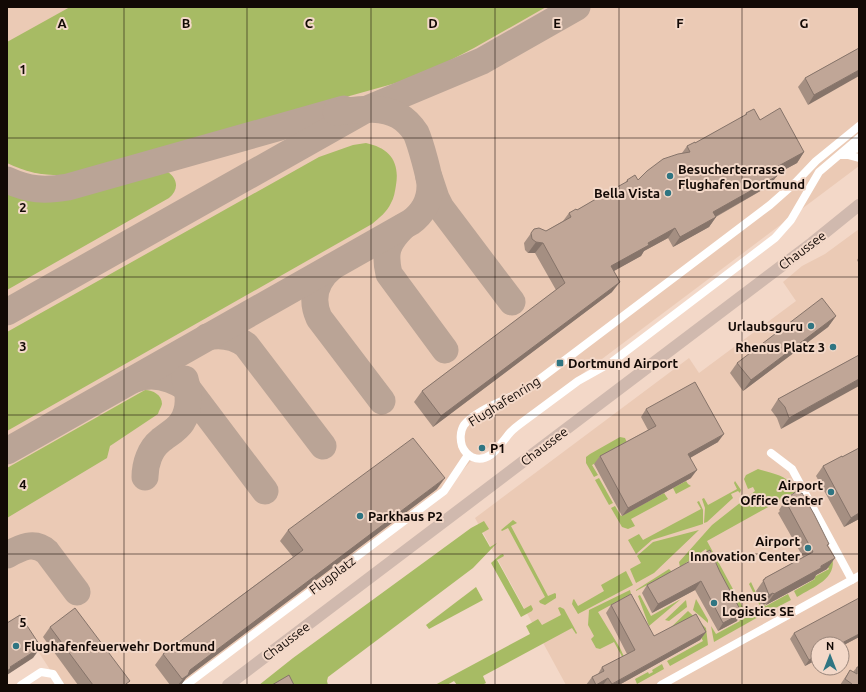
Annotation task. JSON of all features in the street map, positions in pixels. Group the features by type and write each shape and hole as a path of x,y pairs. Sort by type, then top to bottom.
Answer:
{"main road":[{"name":"Chaussee","path":"228,685 859,205"},
{"path":"846,216 859,213"}],"street":[{"name":"Flughafenring","path":"859,126 816,160 796,182 770,205 528,388 491,406 469,420 464,425 461,433 463,448 468,455 476,459 480,459 493,454 500,448 511,432 520,424 578,381 612,362 775,238 791,220 819,172 859,138"},
{"name":"Flughafenring","path":"840,155 850,149 859,148"},
{"path":"840,155 848,155 859,158"},
{"path":"661,685 856,578 792,469 770,452"},
{"name":"Flugplatz","path":"186,685 444,491 468,455"},
{"path":"20,685 41,672 53,674 60,685"}],"shaded area":[{"path":"7,7 859,7 859,166 578,377 470,462 444,491 182,685 60,685 19,622 7,627"},
{"path":"859,229 859,685 566,685 475,518 689,358 699,373 796,301 783,282 802,266 825,254"}],"green space":[{"path":"70,7 546,7 447,62 396,83 68,175 37,173 7,163 7,42"},
{"path":"366,143 381,148 387,152 394,162 397,177 392,201 383,215 372,224 7,431 7,332 319,157 353,145"},
{"path":"157,172 168,172 174,178 176,188 169,198 7,290 7,189 30,196 50,198 69,195"},
{"path":"145,390 154,392 162,401 158,414 110,446 107,458 7,518 7,468"},
{"path":"620,437 625,438 628,445 592,465 598,475 594,477 586,463 586,457"},
{"path":"758,469 785,478 797,491 707,541 747,615 756,610 760,616 714,642 711,626 716,634 740,621 721,584 706,549 680,567 679,562 712,525 755,491 753,487 748,489 744,479 746,475"},
{"path":"599,478 613,503 609,505 595,480"},
{"path":"686,481 691,486 676,494 673,488"},
{"path":"735,481 741,490 740,493 738,491 731,494 733,498 707,522 704,523 705,508 702,499 704,498 708,505 737,489 734,483"},
{"path":"664,493 668,499 631,519 635,526 628,529 622,527 611,508 615,506 621,516"},
{"path":"699,501 703,510 703,524 652,540 636,554 628,540 639,534 643,540 701,509 697,502"},
{"path":"513,520 517,523 511,526 548,596 555,593 556,594 556,598 545,605 539,601 545,597 508,528 502,531 501,530"},
{"path":"484,521 489,529 482,533 490,547 497,543 473,568 328,677 328,685 259,685 293,658 471,528"},
{"path":"699,530 654,573 636,583 630,569 641,563 637,556 653,542"},
{"path":"503,554 504,556 497,560 524,609 531,605 533,609 521,617 491,563"},
{"path":"821,556 832,556 833,564 831,571 828,576 817,586 797,597 794,591 815,579 814,577 829,569"},
{"path":"669,569 672,572 636,591 636,590"},
{"path":"626,571 633,585 578,614 572,604 574,599 578,606 604,591 601,585"},
{"path":"751,582 762,606 764,604 766,606 788,594 791,600 764,614 749,584"},
{"path":"476,587 483,600 429,629 426,625"},
{"path":"630,590 631,594 598,612 620,648 626,661 625,662 614,642 600,649 596,648 591,639 594,636 588,625 589,610"},
{"path":"640,595 651,616 681,599 649,626 638,596"},
{"path":"696,599 708,620 708,623 693,610"},
{"path":"686,600 687,607 669,621 665,620"},
{"path":"560,607 564,609 577,633 576,634 572,628 483,676 486,683 482,685 457,685 454,681 447,685 435,685 530,634 526,626 538,619 542,625 561,615 558,608"},
{"path":"688,611 706,628 708,645 670,666 667,661 703,641 691,619 665,633"},
{"path":"662,664 664,669 637,684 635,679 648,672 649,674 653,672 652,670"}],"building":[{"path":"859,48 859,70 814,95 805,78"},
{"path":"780,108 804,152 773,169 777,176 713,212 716,217 680,237 675,228 648,243 649,245 611,266 620,282 441,416 422,391 565,283 543,243 536,242 532,239 531,233 534,229 539,228 546,231 571,217 569,213 628,181 627,180 635,175 638,180 663,159 690,152 687,146 695,143 754,109 760,120"},
{"path":"822,298 836,316 751,380 737,363"},
{"path":"859,355 859,379 789,418 785,407 778,399"},
{"path":"695,382 724,434 688,454 697,470 628,508 600,456 656,426 646,409"},
{"path":"413,438 445,478 190,670 188,675 182,679 163,654 303,550 288,530"},
{"name":"Airport Office Center","path":"859,448 859,513 851,518 823,466"},
{"path":"798,490 800,494 802,493 814,514 829,544 827,545 835,558 821,566 821,568 774,594 769,595 763,580 765,578 813,552 786,502 788,501 786,499"},
{"name":"Rhenus Logistics SE","path":"710,550 742,613 723,623 701,581 658,604 647,585"},
{"path":"631,594 654,636 696,614 706,632 612,684 608,678 596,685 592,677 604,671 602,667 635,650 611,605"},
{"path":"859,598 859,634 850,639 850,636 810,636 809,660 794,633"},
{"path":"75,608 130,681 126,684 127,685 93,685 50,627"},
{"path":"20,615 41,647 10,667 11,668 7,671 7,623"},
{"path":"857,667 859,667 859,685 852,685 845,679 847,676 850,676 850,670 857,674"},
{"path":"289,675 294,685 272,685"}],"taxiway":[{"path":"7,312 365,110 482,61 577,7"},
{"path":"7,180 22,186 37,189 68,187 344,109"},
{"path":"7,451 411,222 419,215 425,207 429,197 430,186 422,151 413,128 402,118 384,110 360,109 336,112"},
{"path":"429,177 441,208 512,302"},
{"path":"403,227 393,238 388,248 387,260 389,274 445,350"},
{"path":"332,267 326,272 318,284 315,297 316,311 319,318 382,401"},
{"path":"207,337 228,336 246,345 323,446"},
{"path":"135,379 149,376 163,377 188,389 265,491"},
{"path":"145,477 147,462 153,448 177,428 185,417 188,407 185,379"},
{"path":"7,555 27,546 37,546 42,548 47,552 77,592"}],"place":[{"name":"Besucherterrasse Flughafen Dortmund","path":"670,176"},
{"name":"Bella Vista","path":"668,193"},
{"name":"Urlaubsguru","path":"811,326"},
{"name":"Rhenus Platz 3","path":"833,347"},
{"name":"Dortmund Airport","path":"560,363"},
{"name":"P1","path":"482,448"},
{"name":"Airport Office Center","path":"831,492"},
{"name":"Parkhaus P2","path":"360,516"},
{"name":"Airport Innovation Center","path":"808,548"},
{"name":"Rhenus Logistics SE","path":"714,603"},
{"name":"Flughafenfeuerwehr Dortmund","path":"16,646"}]}
